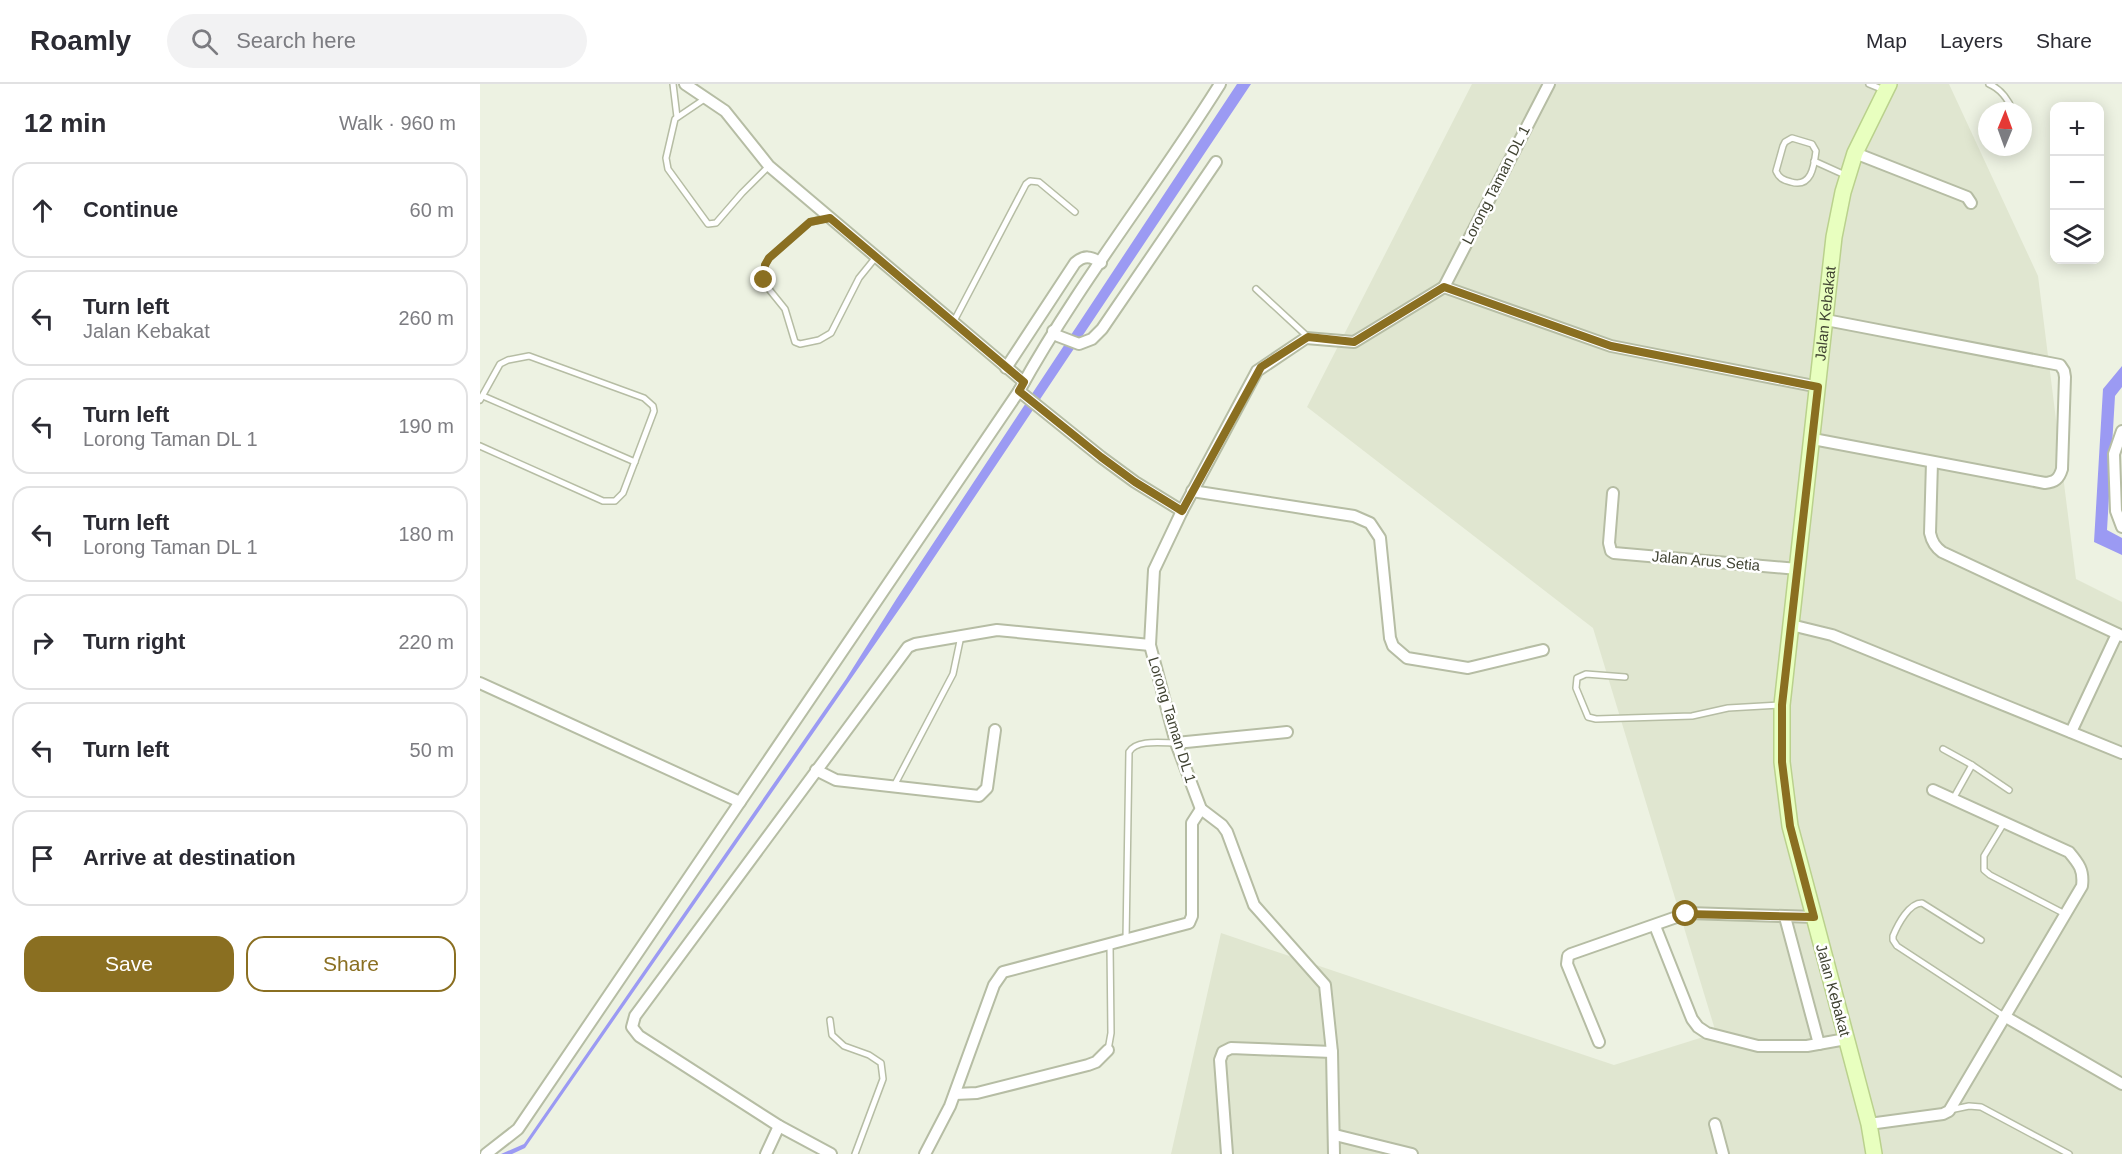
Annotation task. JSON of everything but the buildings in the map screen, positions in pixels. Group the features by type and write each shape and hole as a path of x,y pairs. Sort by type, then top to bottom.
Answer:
{"street":[{"path":"685,84 724,111 769,166 1006,368 1023,390 1047,414 1135,482 1182,511"},
{"path":"486,1154 518,1129 1023,390 1066,313 1182,146 1220,84"},
{"name":"Lorong Taman DL 1","path":"1444,287 1549,84"},
{"name":"Jalan Kebakat","path":"1874,1154 1869,1124 1790,826 1782,762 1782,705 1834,237 1855,153 1887,87"},
{"path":"1855,153 1967,197 1971,203"},
{"path":"1056,334 1079,344 1092,339 1102,329 1216,162"},
{"path":"1006,368 1049,301 1080,259 1091,257 1101,263"},
{"path":"1308,337 1354,342 1444,287 1611,346 1818,387"},
{"path":"1049,301 1066,313"},
{"path":"1813,439 2045,483 2053,482 2059,477 2062,469 2064,371 2060,365 1826,320"},
{"name":"Lorong Taman DL 1","path":"1308,337 1259,369 1192,491 1155,567 1150,645 1176,743 1201,809 1222,825 1227,832 1254,905 1323,981 1326,990 1332,1052 1334,1154"},
{"path":"2122,431 2114,454 2116,511 2122,527"},
{"path":"1932,462 1930,533 1931,541 1936,548 2120,635 2071,732"},
{"path":"1192,491 1354,516 1371,523 1380,538 1390,638 1393,646 1407,658 1471,668 1543,650"},
{"name":"Jalan Arus Setia","path":"1613,493 1609,547 1614,553 1798,569"},
{"path":"1791,626 1832,635 2122,753"},
{"path":"831,1154 779,1126 639,1036 632,1027 632,1021 908,647 999,630 1150,645"},
{"path":"480,683 740,802"},
{"path":"816,770 836,780 979,796 987,788 995,730"},
{"path":"1176,743 1287,732"},
{"path":"1869,1124 1943,1114 1949,1111 2082,886 2083,874 2080,864 2069,852 1933,790"},
{"path":"925,1154 955,1094 994,985 1003,972 1186,925 1191,920 1192,823 1201,809"},
{"path":"1599,1042 1567,964 1568,956 1688,913 1814,917"},
{"path":"1785,917 1819,1044"},
{"path":"1655,926 1692,1019 1703,1030 1712,1035 1758,1046 1805,1047 1846,1039"},
{"path":"2004,1016 2122,1084"},
{"path":"1227,1154 1220,1060 1223,1052 1231,1048 1332,1052"},
{"path":"955,1094 977,1093 1088,1065 1096,1062 1108,1050"},
{"path":"1715,1124 1723,1154"},
{"path":"766,1154 779,1126"},
{"path":"1335,1135 1412,1154"}],"lane":[{"path":"674,84 677,117"},
{"path":"1869,84 1887,87"},
{"path":"1989,84 2010,102"},
{"path":"706,98 677,117 672,125 666,165 708,224 716,223 769,166"},
{"path":"1792,138 1812,144 1816,151 1814,161 1808,180 1801,184 1784,180 1776,171 1783,146 1792,138"},
{"path":"1814,161 1848,176"},
{"path":"953,323 1026,184 1030,181 1039,182 1076,212"},
{"path":"830,218 810,222 769,258 765,265 764,283 785,309 795,342 800,344 819,340 831,333 859,278 876,257"},
{"path":"1256,289 1308,337"},
{"path":"480,446 609,502 615,501 623,493 635,462 654,411 652,406 644,398 529,356 500,364 481,398 635,462"},
{"path":"894,786 952,676 961,636"},
{"path":"1624,677 1586,674 1577,678 1575,688 1588,717 1596,719 1692,716 1728,708 1782,705"},
{"path":"1126,941 1129,754 1135,745 1176,743"},
{"path":"1943,749 2009,790"},
{"path":"1953,799 1972,765"},
{"path":"2004,823 1984,856 1984,870 2065,914"},
{"path":"1981,940 1922,903 1911,907 1893,936 1894,944 2004,1016"},
{"path":"1108,1050 1111,1033 1110,945"},
{"path":"830,1020 832,1035 843,1046 869,1055 881,1063 883,1079 855,1154"},
{"path":"1949,1111 1969,1106 1981,1107 2069,1154"}],"shaded area":[{"path":"1237,84 1251,84 907,598 525,1148 512,1154 501,1154 524,1144 846,679 897,598"},
{"path":"1472,84 1949,84 1978,147 1978,156 1982,156 2038,276 2076,579 2122,602 2122,1154 1171,1154 1221,933 1614,1065 1716,1033 1593,628 1307,407"},
{"path":"2122,366 2122,387 2115,396 2107,530 2122,538 2122,555 2094,542 2103,389"}],"route":[{"path":"764,280 765,265 769,258 810,222 830,218 1024,382 1019,391 1101,457 1135,482 1182,511 1261,367 1308,337 1354,342 1444,287 1611,346 1818,387 1782,705 1782,762 1790,826 1814,917 1686,914"}]}
